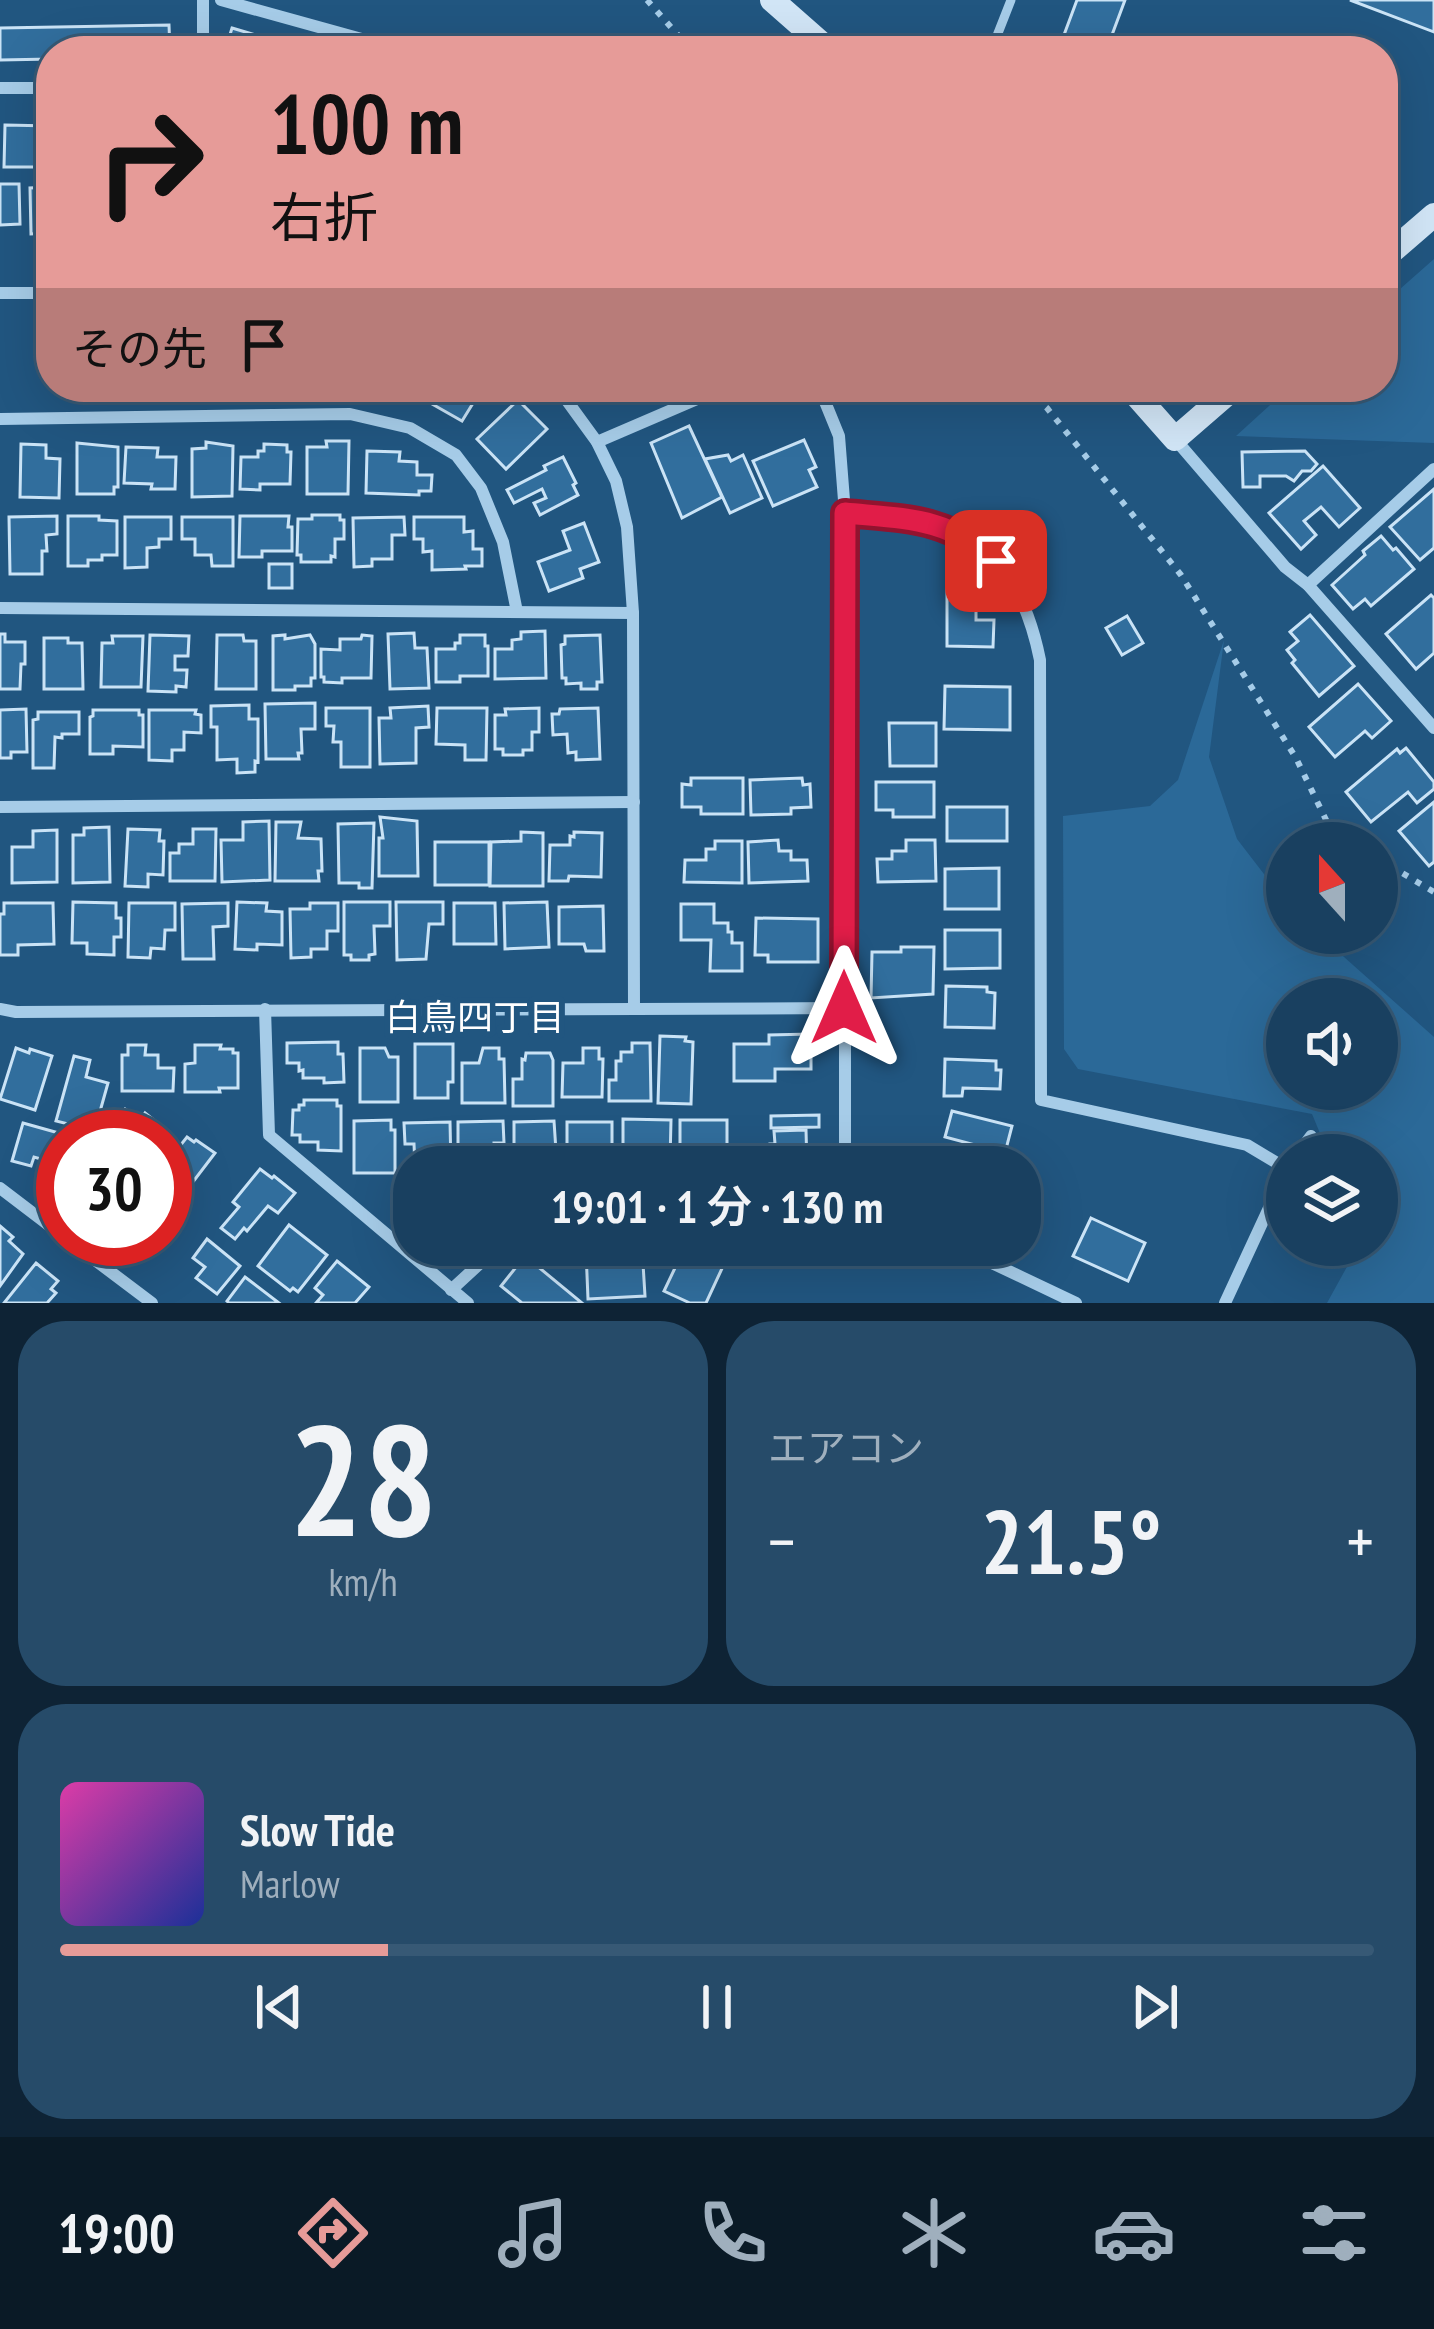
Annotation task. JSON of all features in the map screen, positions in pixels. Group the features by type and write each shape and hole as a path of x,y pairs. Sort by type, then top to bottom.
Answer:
{"street":[{"path":"203,0 203,36"},
{"path":"221,0 351,36"},
{"path":"772,0 813,36"},
{"path":"0,88 36,88"},
{"path":"1398,246 1434,215"},
{"path":"0,293 36,293"},
{"path":"568,402 597,442 616,481 627,527 633,613 634,1009"},
{"path":"597,442 690,402"},
{"path":"825,402 839,436 845,513 845,1146"},
{"path":"1142,402 1285,567 1308,585 1434,728"},
{"path":"1175,439 1217,402"},
{"path":"0,419 350,414 410,428 456,455 481,488 503,542 518,612"},
{"path":"1308,585 1434,469"},
{"path":"845,513 926,521 974,542 1018,590 1033,624 1040,660 1041,1100 1247,1145 1266,1156"},
{"path":"0,608 633,613"},
{"path":"0,807 634,802"},
{"path":"0,1009 844,1008"},
{"path":"266,1009 268,1135 468,1303"},
{"path":"0,1188 36,1215"},
{"path":"1226,1303 1266,1215"},
{"path":"103,1266 152,1303"},
{"path":"451,1290 477,1266"},
{"path":"998,1266 1076,1303"}],"lane":[{"path":"997,36 1011,0"}],"path":[{"path":"647,0 679,36"},
{"path":"1040,402 1181,575 1296,758 1327,822"},
{"path":"1398,871 1434,892"}],"shaded area":[{"path":"1434,259 1434,443 1236,436 1273,402 1398,402 1398,291"},
{"path":"1224,640 1209,757 1237,839 1266,877 1266,954 1341,954 1368,978 1266,978 1266,1105 1078,1069 1064,1049 1063,816 1150,806 1178,780"},
{"path":"1398,1005 1434,1037 1434,1303 1327,1303 1347,1266 1398,1266 1398,1134 1320,1134 1312,1114 1291,1110 1398,1110"}],"building":[{"path":"1077,0 1125,0 1112,36 1064,36"},
{"path":"1350,0 1434,0 1434,32"},
{"path":"169,25 169,36 36,36 36,59 0,60 0,28"},
{"path":"232,28 259,36 230,36"},
{"path":"5,125 36,126 36,167 4,167"},
{"path":"0,184 19,184 20,224 0,225"},
{"path":"30,188 36,188 36,234 31,234"},
{"path":"429,402 474,402 462,421"},
{"path":"516,402 547,429 506,469 477,439"},
{"path":"689,426 722,497 682,518 651,443"},
{"path":"804,440 816,467 809,470 817,487 773,506 753,461"},
{"path":"326,441 349,441 348,494 307,494 307,447 327,447"},
{"path":"206,442 233,446 232,496 192,497 192,449 206,448"},
{"path":"77,443 118,447 114,494 77,494"},
{"path":"21,444 46,445 46,458 60,459 59,498 20,497"},
{"path":"264,444 287,445 290,484 240,489 241,457 258,457"},
{"path":"126,447 158,448 157,457 176,457 175,489 124,483"},
{"path":"367,451 400,452 399,461 417,462 417,475 432,475 431,491 419,491 419,495 366,493"},
{"path":"1305,451 1317,464 1294,481 1286,476 1260,476 1260,487 1243,487 1242,452"},
{"path":"728,455 731,461 743,455 762,498 730,513 705,459"},
{"path":"563,457 578,495 540,515 534,503 546,498 542,489 514,503 507,490"},
{"path":"1323,466 1360,508 1339,527 1321,507 1304,521 1316,535 1301,549 1269,513"},
{"path":"1434,489 1434,548 1420,560 1390,527"},
{"path":"312,515 340,515 344,520 344,539 335,539 331,562 301,562 297,555 298,519 312,519"},
{"path":"57,516 57,534 46,535 42,574 10,574 9,517"},
{"path":"68,516 117,521 117,555 88,560 88,566 68,566"},
{"path":"240,516 289,516 292,551 239,557"},
{"path":"125,517 171,517 171,539 159,539 159,547 147,548 147,567 125,568"},
{"path":"182,517 233,517 233,566 212,566 211,555 195,555 195,539 182,539"},
{"path":"404,517 405,535 392,535 392,559 372,559 372,566 354,567 353,518"},
{"path":"414,517 464,517 464,532 473,531 473,549 482,549 482,566 432,570 432,551 423,552 423,539 414,539"},
{"path":"584,523 599,562 580,569 583,578 549,591 538,562 570,550 563,531"},
{"path":"1381,536 1414,569 1371,606 1365,599 1353,609 1332,585"},
{"path":"269,564 292,564 292,588 269,588"},
{"path":"947,580 976,580 976,620 994,620 993,647 947,646"},
{"path":"1431,595 1434,653 1416,669 1386,634"},
{"path":"1310,615 1354,666 1319,696 1287,650 1298,641 1290,632"},
{"path":"1127,616 1143,643 1122,655 1106,628"},
{"path":"545,631 546,678 495,679 495,649 512,649 512,640 521,639 521,632"},
{"path":"414,633 415,648 427,648 429,688 390,689 388,634"},
{"path":"0,634 5,634 5,642 25,642 20,689 0,689"},
{"path":"150,635 189,636 188,656 175,656 175,670 187,670 186,687 176,686 176,692 148,691"},
{"path":"217,635 243,635 244,641 256,641 256,689 216,689"},
{"path":"285,635 285,639 310,635 315,644 311,686 273,690 273,636"},
{"path":"460,635 485,635 488,676 436,682 436,649 455,649"},
{"path":"600,635 602,682 597,682 597,689 566,684 561,645 565,636"},
{"path":"112,636 143,636 141,687 101,687 102,643 113,643"},
{"path":"372,636 371,678 324,682 321,649 340,650 340,639 361,639"},
{"path":"44,638 82,643 83,689 44,689"},
{"path":"1358,684 1391,721 1372,738 1365,731 1335,757 1309,727"},
{"path":"945,686 1010,687 1010,730 944,729"},
{"path":"315,703 315,729 301,729 299,759 266,759 265,704"},
{"path":"249,705 249,719 258,719 258,762 255,772 237,773 237,759 217,760 217,727 211,727 211,706"},
{"path":"428,706 429,727 416,728 416,763 380,764 379,718 391,718 390,708"},
{"path":"326,708 370,708 370,767 341,767 341,742 333,742 334,726 326,726"},
{"path":"437,708 487,708 486,760 465,760 465,745 436,744"},
{"path":"539,708 539,732 532,732 532,750 503,755 503,749 495,749 495,715 506,715 505,709"},
{"path":"598,708 600,759 576,760 576,752 568,753 567,734 553,735 552,714 559,714 560,709"},
{"path":"26,709 27,752 0,758 0,710"},
{"path":"93,710 139,710 143,747 113,746 113,754 90,754"},
{"path":"149,710 196,710 201,715 201,733 184,732 184,750 172,750 172,761 149,760"},
{"path":"38,712 79,712 79,734 55,737 54,768 33,768 33,720 38,719"},
{"path":"889,723 936,723 936,766 890,766"},
{"path":"1406,748 1434,782 1434,789 1417,803 1408,792 1371,822 1346,792 1397,749 1400,753"},
{"path":"691,778 743,778 743,814 701,814 701,807 682,807 682,784 691,785"},
{"path":"802,778 803,785 810,784 811,807 791,808 791,814 751,815 750,780"},
{"path":"876,782 934,782 934,817 893,817 893,810 876,810"},
{"path":"1434,802 1434,862 1429,866 1399,831"},
{"path":"947,807 1007,807 1007,841 947,841"},
{"path":"380,817 417,821 418,876 379,876"},
{"path":"269,821 270,880 222,882 221,840 243,840 243,822"},
{"path":"276,822 301,822 298,838 321,839 319,881 275,881"},
{"path":"374,823 372,888 339,883 338,824"},
{"path":"109,827 110,882 73,883 73,835 84,835 84,828"},
{"path":"128,829 160,830 159,841 164,841 163,875 148,874 148,887 125,886"},
{"path":"193,829 216,829 215,881 170,881 170,853 179,853 179,844 193,844"},
{"path":"57,830 57,882 12,883 12,847 33,847 33,831"},
{"path":"521,832 543,833 543,886 490,886 491,842 521,841"},
{"path":"574,832 602,833 601,877 549,881 550,845 570,845"},
{"path":"778,840 779,851 791,851 791,860 807,860 808,881 749,883 748,842"},
{"path":"906,840 935,840 936,881 878,882 877,859 892,859 892,851 906,851"},
{"path":"715,841 742,841 742,883 684,882 685,860 706,860 706,849 715,849"},
{"path":"435,842 489,842 489,885 435,885"},
{"path":"999,868 999,909 945,909 945,869"},
{"path":"73,902 116,903 121,937 114,937 114,955 87,954 87,943 72,943"},
{"path":"237,902 267,903 266,911 282,912 282,945 235,949"},
{"path":"344,902 390,902 390,926 374,926 375,954 369,960 344,955"},
{"path":"396,902 443,902 443,924 429,924 426,959 397,960"},
{"path":"547,902 549,947 505,949 504,903"},
{"path":"4,903 53,903 54,944 18,945 18,955 0,955"},
{"path":"129,903 175,903 175,930 165,930 164,949 151,948 150,958 128,957"},
{"path":"228,903 228,926 213,927 214,959 183,959 182,904"},
{"path":"310,903 338,903 338,931 327,931 327,949 311,949 311,957 291,958 290,909 310,909"},
{"path":"454,903 495,903 496,944 454,944"},
{"path":"681,904 714,904 714,923 728,923 732,943 742,943 742,971 710,971 711,940 681,940"},
{"path":"603,906 604,951 586,951 584,944 559,944 559,907"},
{"path":"756,918 818,919 818,962 768,962 768,955 755,955"},
{"path":"945,930 1000,930 1000,968 945,969"},
{"path":"901,947 934,947 933,994 871,998 872,952 901,952"},
{"path":"946,986 987,987 987,992 995,993 994,1028 945,1027"},
{"path":"811,1034 811,1069 775,1069 775,1081 734,1081 734,1044 769,1044 769,1035"},
{"path":"660,1036 686,1037 685,1041 693,1042 691,1104 658,1103"},
{"path":"338,1042 344,1082 303,1078 299,1063 287,1063 287,1043"},
{"path":"632,1043 650,1043 651,1101 609,1101 609,1080 616,1080 616,1061 621,1061 621,1052 632,1052"},
{"path":"415,1044 453,1044 448,1098 415,1098"},
{"path":"128,1045 146,1045 145,1055 158,1055 158,1068 174,1068 173,1091 122,1091 122,1055 128,1055"},
{"path":"195,1045 221,1045 220,1049 238,1053 238,1088 185,1092 185,1064 195,1063"},
{"path":"16,1048 52,1056 35,1110 0,1099"},
{"path":"360,1048 385,1048 389,1057 398,1057 398,1102 360,1102"},
{"path":"483,1048 499,1048 499,1059 504,1059 505,1103 462,1103 462,1063 479,1063"},
{"path":"583,1048 599,1048 602,1097 562,1097 563,1063 583,1063"},
{"path":"526,1053 550,1053 553,1106 513,1106 513,1079 522,1079"},
{"path":"74,1056 90,1060 86,1077 108,1083 100,1110 59,1110"},
{"path":"945,1059 996,1061 996,1070 1001,1070 1000,1089 963,1088 962,1096 944,1096"},
{"path":"304,1100 337,1100 341,1151 318,1150 318,1142 300,1142 300,1135 292,1135 293,1110 299,1110"},
{"path":"952,1111 1012,1126 1007,1146 979,1146 945,1137"},
{"path":"819,1115 819,1127 771,1128 771,1116"},
{"path":"623,1119 671,1120 670,1146 623,1146"},
{"path":"391,1120 391,1130 395,1130 393,1173 354,1173 354,1121"},
{"path":"680,1120 727,1120 727,1146 680,1146"},
{"path":"503,1121 504,1143 458,1146 458,1122"},
{"path":"554,1121 556,1146 514,1146 514,1122"},
{"path":"450,1122 451,1146 405,1144 404,1123"},
{"path":"567,1122 612,1122 612,1146 567,1146"},
{"path":"23,1123 36,1127 36,1158 31,1166 12,1161"},
{"path":"806,1130 806,1146 770,1146 775,1144 774,1131"},
{"path":"192,1141 215,1153 192,1183"},
{"path":"260,1169 295,1193 278,1213 268,1206 235,1239 221,1228 239,1207 233,1202"},
{"path":"1091,1218 1145,1243 1128,1281 1073,1256"},
{"path":"289,1225 327,1255 298,1292 258,1266"},
{"path":"0,1226 23,1254 0,1286"},
{"path":"207,1239 240,1266 217,1294 196,1278 205,1267 193,1258"},
{"path":"337,1261 369,1287 355,1303 316,1303 323,1295 315,1288"},
{"path":"36,1263 58,1281 47,1303 4,1303"},
{"path":"517,1266 537,1266 582,1303 522,1303 501,1286"},
{"path":"587,1266 643,1266 645,1296 588,1299"},
{"path":"676,1266 723,1266 706,1303 690,1303 664,1291"},
{"path":"245,1277 279,1303 229,1303"}],"district":[{"name":"白鳥四丁目","path":"475,1017"}],"route":[{"path":"844,1008 845,513 926,521 974,542 996,561"}]}
